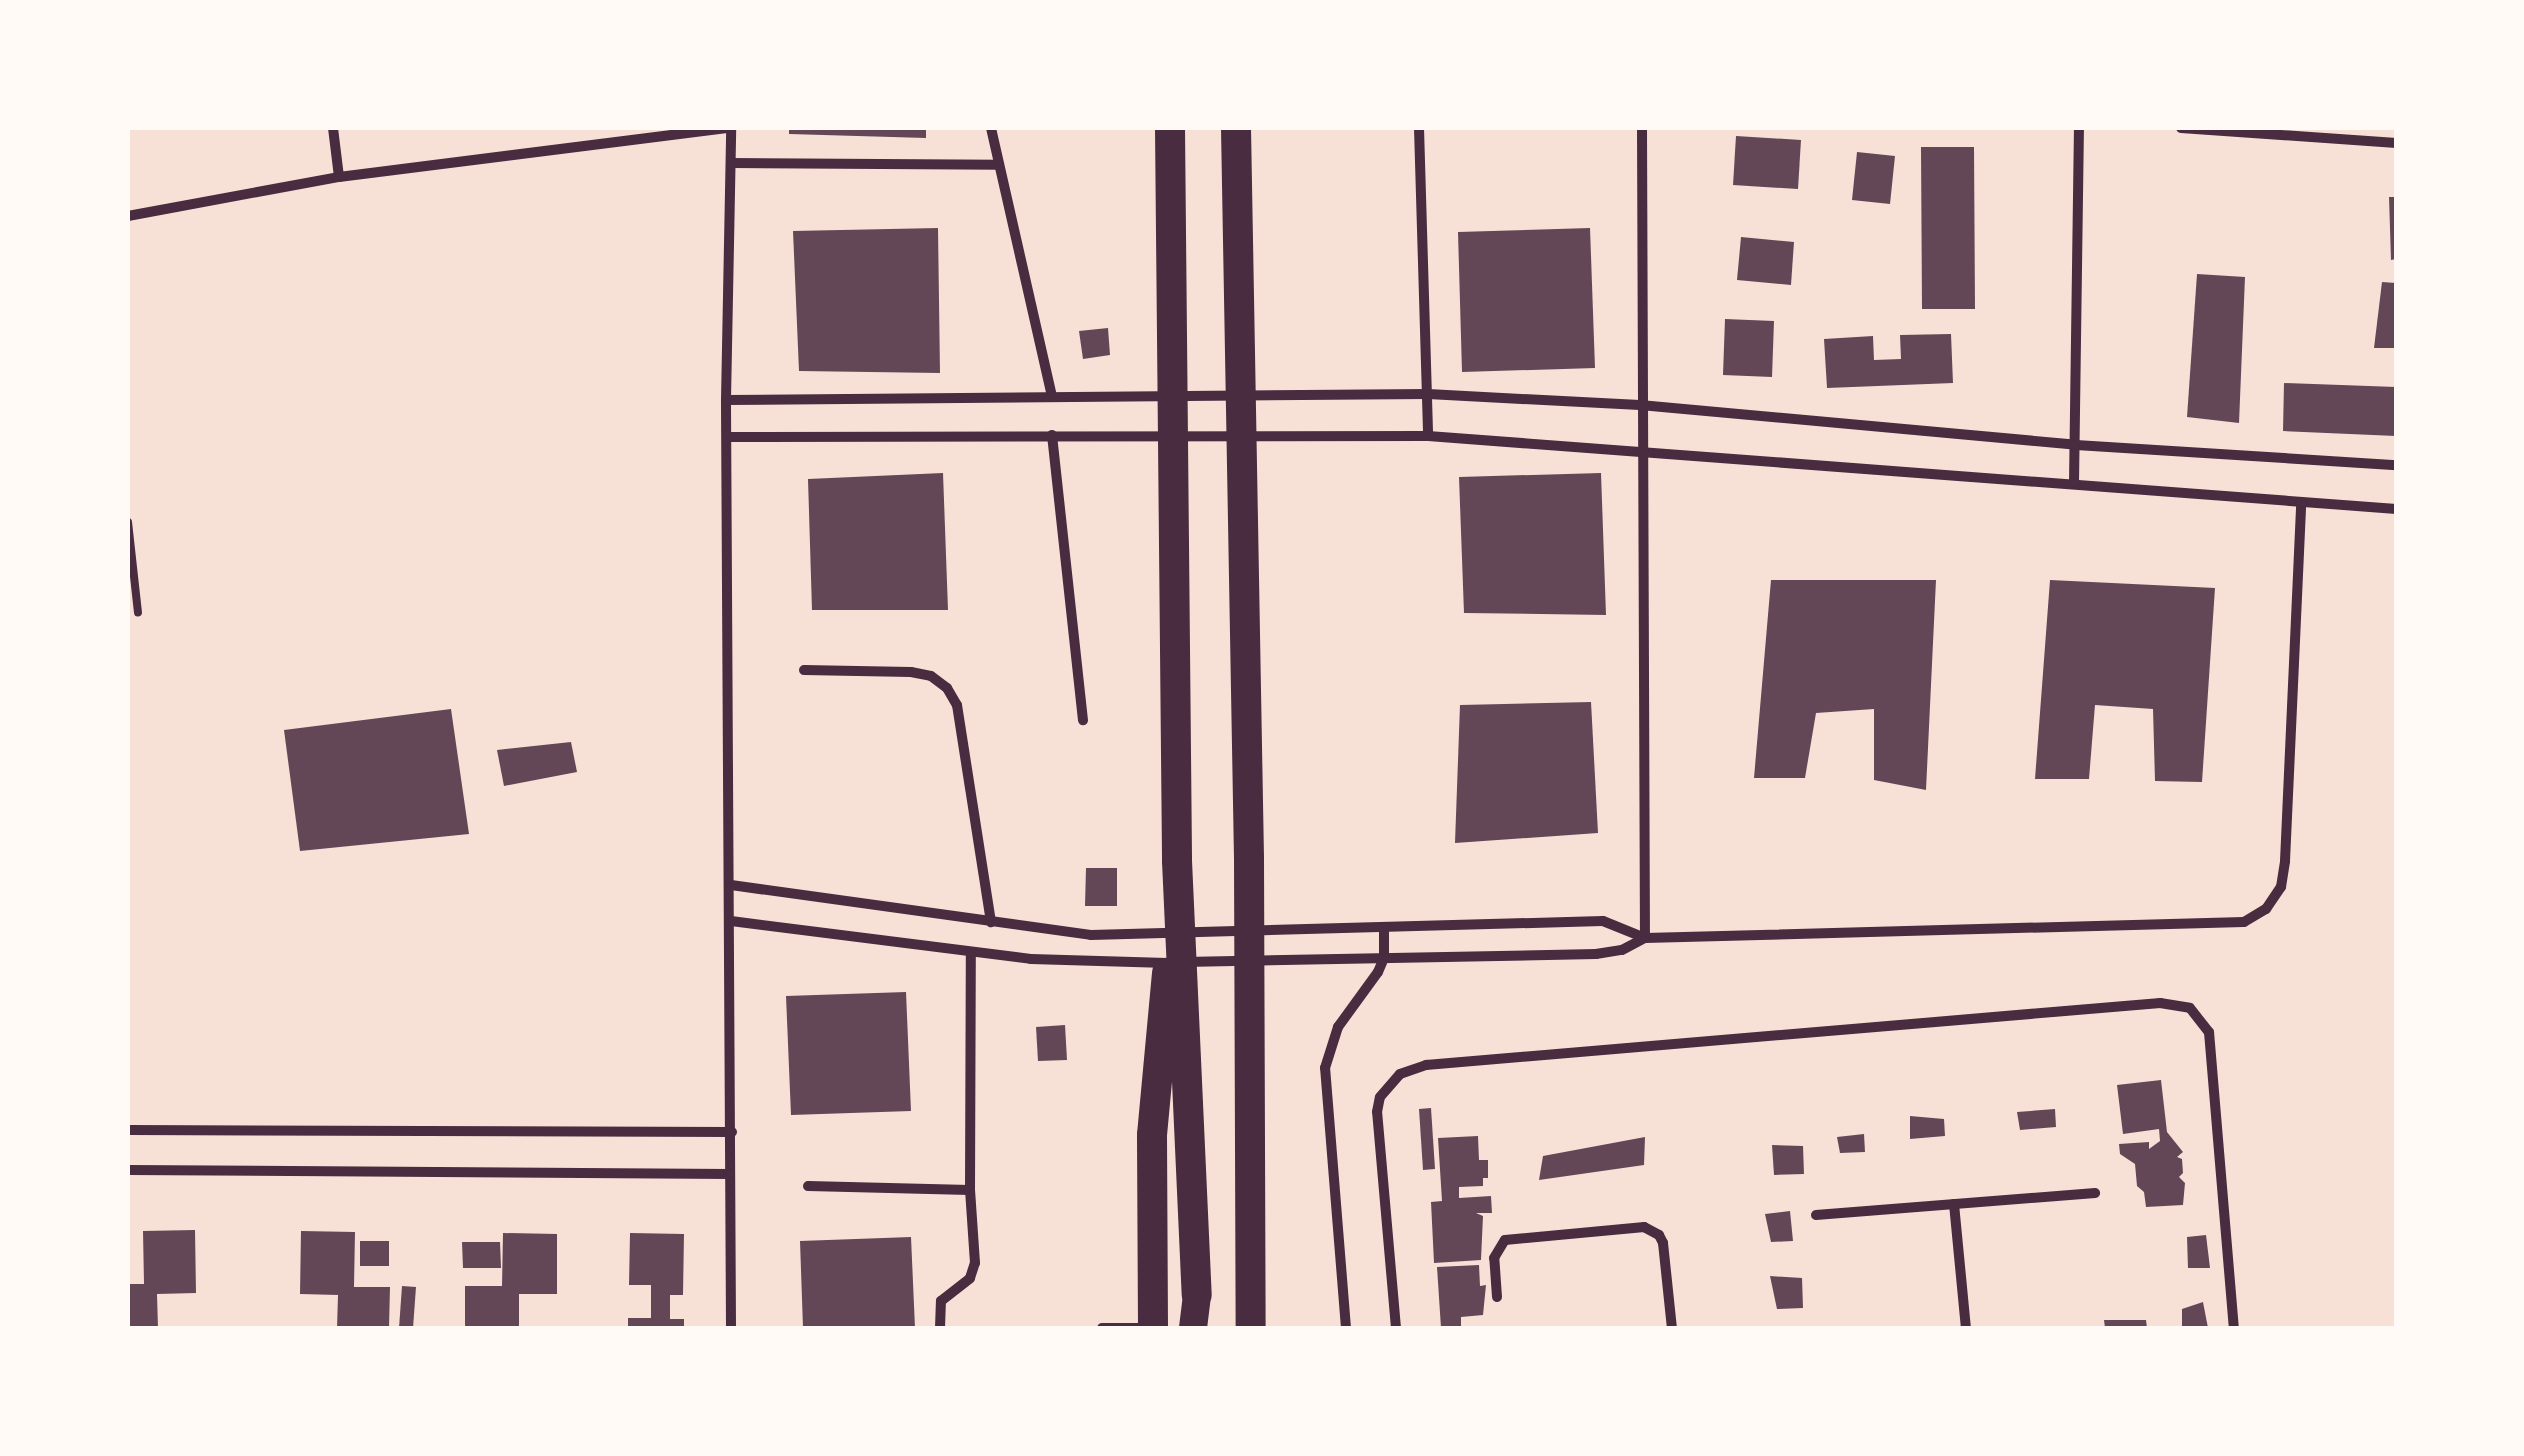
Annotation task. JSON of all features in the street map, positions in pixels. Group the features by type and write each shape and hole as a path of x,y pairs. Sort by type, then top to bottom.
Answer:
{"highway":[{"path":"1236,128 1249,860 1250,1328"},
{"path":"1169,130 1177,861 1197,1296 1193,1328"},
{"path":"1153,1328 1152,1134 1177,861"}],"street":[{"path":"333,128 338,177"},
{"path":"128,216 338,177 730,128 726,438 731,1328"},
{"path":"991,128 1052,396"},
{"path":"1418,128 1428,436"},
{"path":"1642,128 1640,405 1645,938"},
{"path":"2074,483 2080,128"},
{"path":"2181,128 2396,143"},
{"path":"731,163 1000,165"},
{"path":"726,400 1428,394 1640,405 2076,445 2396,465"},
{"path":"1052,435 1083,720"},
{"path":"726,438 1428,436 2396,509"},
{"path":"731,885 1092,935 1603,921 1645,938 2217,926 2244,922 2266,909 2281,887 2286,861 2301,502"},
{"path":"804,670 911,672 930,676 947,688 957,705 991,922"},
{"path":"731,921 971,952 1087,962 1596,954 1622,950 1645,938"},
{"path":"1346,1328 1325,1068 1338,1028 1371,986 1384,958 1384,927"},
{"path":"940,1328 941,1300 974,1271 970,1190 971,952"},
{"path":"1396,1328 1376,1112 1380,1097 1400,1074 1426,1065 2160,1003 2190,1008 2209,1032 2234,1328"},
{"path":"128,1130 732,1132"},
{"path":"128,1170 730,1174"},
{"path":"808,1186 970,1190"},
{"path":"1816,1215 2095,1192"},
{"path":"1954,1204 1966,1328"},
{"path":"1497,1297 1494,1258 1505,1240 1644,1227 1659,1235 1663,1243 1672,1328"},
{"path":"1102,1328 1162,1328"}],"lane":[{"path":"128,522 138,612"}],"building":[{"path":"789,128 926,128 926,138 789,134"},
{"path":"1736,136 1801,140 1798,189 1733,185"},
{"path":"1921,147 1974,147 1975,309 1922,309"},
{"path":"1857,152 1895,156 1890,204 1852,200"},
{"path":"2389,197 2396,197 2396,259 2391,260"},
{"path":"938,228 940,373 799,371 793,231"},
{"path":"1590,228 1595,368 1462,372 1458,232"},
{"path":"1741,237 1794,242 1791,285 1737,280"},
{"path":"2197,274 2245,277 2239,423 2187,417"},
{"path":"2382,282 2396,283 2396,348 2374,348"},
{"path":"1725,319 1774,321 1772,377 1723,375"},
{"path":"1108,328 1110,355 1083,359 1079,331"},
{"path":"1951,334 1953,383 1827,388 1824,339 1873,336 1874,360 1901,359 1900,335"},
{"path":"2284,383 2396,387 2396,436 2283,431"},
{"path":"943,473 948,610 812,610 808,479"},
{"path":"1601,473 1606,615 1464,613 1459,477"},
{"path":"1771,580 1936,580 1926,790 1874,780 1874,709 1816,713 1805,778 1754,778"},
{"path":"2050,580 2215,588 2202,782 2155,781 2153,709 2095,705 2089,779 2035,779"},
{"path":"1591,702 1598,833 1455,843 1460,705"},
{"path":"451,709 469,834 300,851 284,730"},
{"path":"571,742 577,772 504,786 497,750"},
{"path":"1086,868 1117,868 1117,906 1085,906"},
{"path":"906,992 911,1111 791,1115 786,996"},
{"path":"1065,1025 1067,1060 1038,1061 1036,1027"},
{"path":"2161,1080 2167,1132 2183,1152 2177,1157 2182,1159 2183,1173 2179,1177 2185,1183 2183,1205 2146,1207 2144,1192 2137,1186 2135,1164 2120,1154 2119,1144 2149,1142 2149,1149 2160,1141 2159,1129 2123,1134 2117,1085"},
{"path":"1431,1108 1435,1169 1423,1170 1419,1109"},
{"path":"2055,1109 2056,1127 2020,1130 2017,1112"},
{"path":"1910,1116 1944,1119 1945,1136 1910,1139"},
{"path":"1864,1134 1865,1152 1840,1153 1837,1137"},
{"path":"1478,1136 1479,1160 1488,1160 1488,1178 1483,1178 1483,1186 1459,1187 1459,1198 1491,1196 1492,1213 1476,1213 1483,1216 1481,1260 1434,1263 1431,1202 1442,1201 1438,1138"},
{"path":"1645,1137 1644,1165 1539,1180 1543,1156"},
{"path":"1772,1145 1803,1146 1804,1174 1774,1175"},
{"path":"1790,1211 1793,1241 1771,1242 1765,1214"},
{"path":"195,1230 196,1293 157,1294 158,1328 128,1328 128,1284 144,1284 143,1231"},
{"path":"301,1231 355,1232 354,1287 390,1287 389,1328 337,1328 338,1295 300,1294"},
{"path":"503,1233 557,1234 557,1294 519,1294 519,1328 465,1328 465,1286 502,1286"},
{"path":"630,1233 684,1234 683,1295 670,1295 670,1319 684,1319 684,1328 628,1328 628,1318 651,1318 651,1285 629,1285"},
{"path":"2206,1235 2210,1268 2188,1268 2187,1237"},
{"path":"911,1237 915,1328 803,1328 800,1241"},
{"path":"360,1241 389,1241 389,1266 360,1266"},
{"path":"462,1242 500,1242 501,1268 463,1268"},
{"path":"1479,1265 1480,1286 1486,1285 1483,1315 1461,1317 1461,1327 1441,1328 1437,1267"},
{"path":"1770,1276 1802,1278 1803,1308 1777,1309"},
{"path":"402,1286 416,1287 413,1328 399,1328"},
{"path":"2203,1302 2208,1328 2182,1328 2182,1309"},
{"path":"2104,1320 2146,1320 2147,1328 2105,1328"}]}
